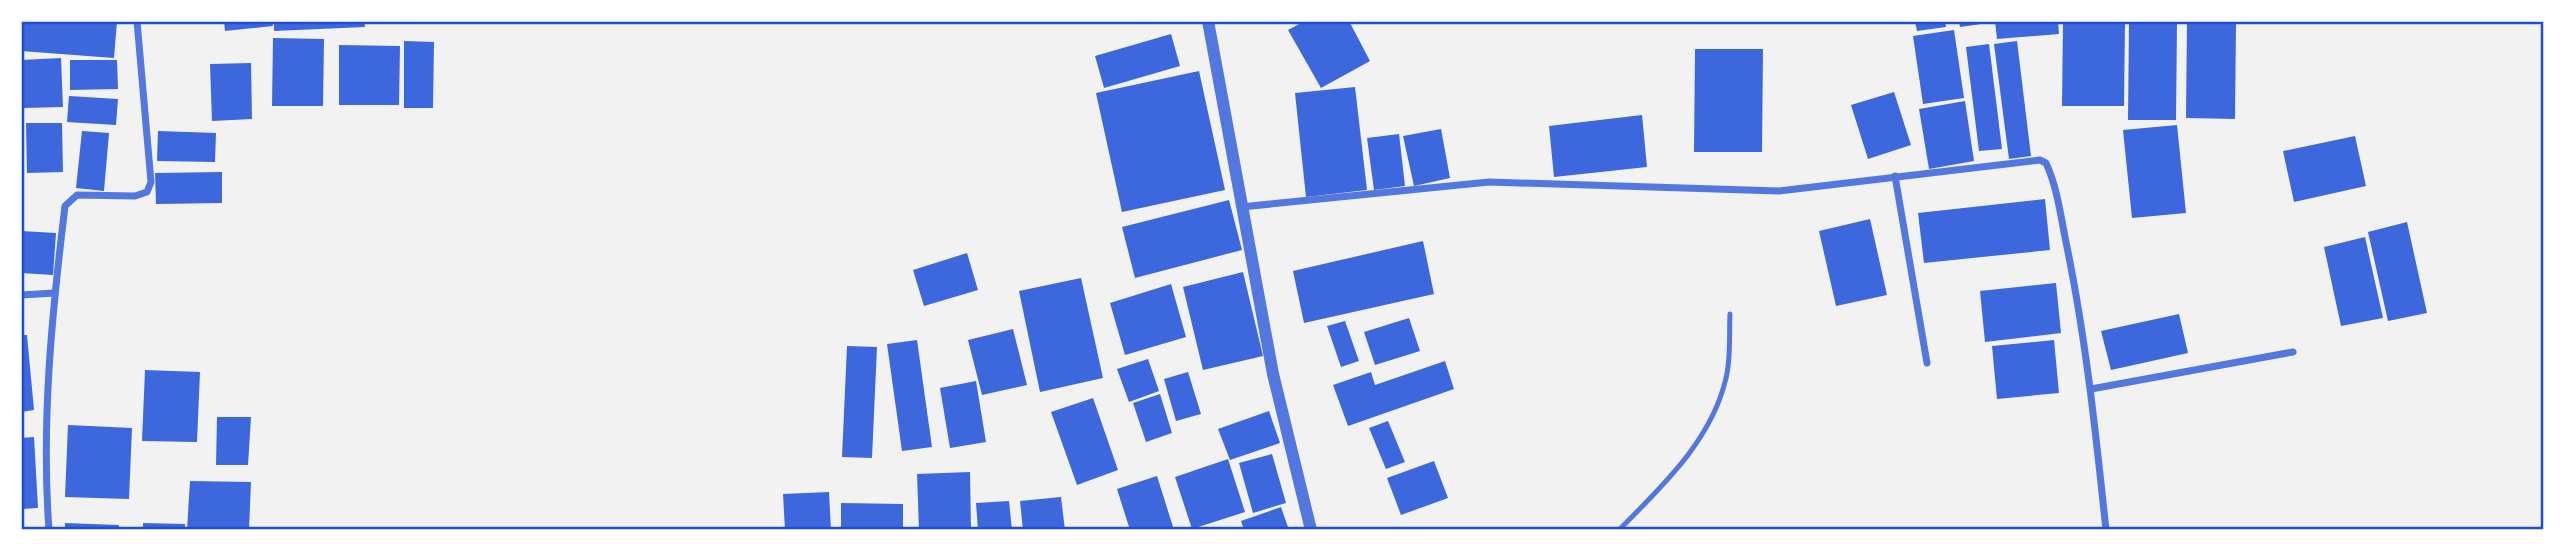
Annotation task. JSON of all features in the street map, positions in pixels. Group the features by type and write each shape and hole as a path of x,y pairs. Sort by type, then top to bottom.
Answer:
{"street":[{"path":"49,530 46,486 55,293 65,206 77,195 135,196 146,192 151,183 137,21"},
{"path":"1208,21 1273,374 1311,530"},
{"path":"1241,206 1489,181 1779,191 2034,160 2046,163 2053,181 2074,282 2091,389 2106,530"},
{"path":"1895,176 1927,363"},
{"path":"21,295 55,293"},
{"path":"2091,389 2293,352"}],"lane":[{"path":"1619,530 1667,481 1711,422 1727,377 1730,314"}],"building":[{"path":"21,21 117,21 114,58 21,51"},
{"path":"224,21 272,21 273,26 225,31"},
{"path":"274,21 364,21 365,27 274,31"},
{"path":"1305,21 1349,21 1370,61 1321,88 1288,30"},
{"path":"1915,21 1945,21 1946,27 1917,31"},
{"path":"1959,21 1988,21 1988,23 1960,27"},
{"path":"1995,21 2058,21 2059,34 1997,39"},
{"path":"2063,21 2125,21 2124,106 2062,106"},
{"path":"2129,21 2177,21 2176,120 2128,120"},
{"path":"2187,21 2236,21 2235,119 2186,118"},
{"path":"1954,30 1964,98 1923,104 1913,36"},
{"path":"1171,34 1180,66 1104,88 1095,56"},
{"path":"273,38 324,39 323,106 272,106"},
{"path":"404,41 434,42 433,108 404,108"},
{"path":"2017,41 2031,156 2009,159 1994,44"},
{"path":"1989,44 2002,149 1979,151 1966,47"},
{"path":"339,45 400,46 399,105 339,105"},
{"path":"1695,49 1763,49 1762,152 1694,152"},
{"path":"61,58 63,107 23,108 21,60"},
{"path":"70,60 117,60 118,89 70,90"},
{"path":"251,63 252,119 212,121 210,64"},
{"path":"1199,71 1225,190 1122,212 1096,93"},
{"path":"1355,87 1367,190 1306,197 1295,93"},
{"path":"1894,92 1911,145 1868,159 1851,105"},
{"path":"69,96 118,99 116,125 67,122"},
{"path":"1965,101 1974,161 1929,169 1919,109"},
{"path":"1642,115 1647,167 1554,177 1549,126"},
{"path":"26,123 62,123 63,172 27,173"},
{"path":"2177,125 2186,213 2132,218 2123,130"},
{"path":"1441,129 1450,178 1414,186 1403,136"},
{"path":"82,131 109,133 104,191 76,188"},
{"path":"158,131 216,133 215,162 157,161"},
{"path":"1399,134 1405,186 1374,190 1367,138"},
{"path":"2355,136 2366,186 2294,202 2283,151"},
{"path":"222,172 222,203 156,204 155,173"},
{"path":"2045,199 2050,250 1924,263 1918,213"},
{"path":"1229,200 1242,250 1135,278 1122,227"},
{"path":"1870,219 1887,295 1836,306 1819,231"},
{"path":"2407,222 2427,313 2388,321 2368,232"},
{"path":"21,231 56,233 53,275 21,273"},
{"path":"2365,237 2383,318 2341,326 2324,247"},
{"path":"1423,241 1434,294 1304,323 1293,271"},
{"path":"967,253 978,290 924,306 913,270"},
{"path":"1243,272 1263,356 1203,370 1183,287"},
{"path":"1081,278 1103,378 1040,392 1019,291"},
{"path":"2056,283 2061,333 1985,342 1980,291"},
{"path":"1171,284 1186,337 1125,355 1110,303"},
{"path":"2179,314 2188,353 2111,370 2101,331"},
{"path":"1409,318 1420,351 1375,365 1364,332"},
{"path":"1345,321 1359,361 1341,367 1327,326"},
{"path":"1013,329 1027,385 982,395 968,340"},
{"path":"21,335 27,335 34,410 21,412"},
{"path":"917,340 932,447 902,451 887,344"},
{"path":"2054,340 2059,393 1997,399 1992,346"},
{"path":"847,346 877,347 872,458 842,457"},
{"path":"1148,359 1159,391 1129,402 1117,369"},
{"path":"1445,361 1454,389 1348,426 1333,385 1371,372 1375,385"},
{"path":"145,370 200,372 197,442 142,441"},
{"path":"1188,372 1201,414 1176,421 1164,379"},
{"path":"976,381 986,442 950,448 940,388"},
{"path":"1160,394 1172,433 1146,442 1133,403"},
{"path":"1093,398 1118,470 1077,485 1051,412"},
{"path":"1269,411 1280,443 1230,460 1218,429"},
{"path":"217,417 251,417 248,465 216,465"},
{"path":"1388,421 1405,462 1386,469 1369,428"},
{"path":"68,425 132,428 129,499 65,497"},
{"path":"34,437 38,508 21,509 21,438"},
{"path":"1272,454 1286,503 1253,513 1239,463"},
{"path":"1228,459 1245,512 1192,529 1175,477"},
{"path":"1434,461 1448,498 1401,515 1387,478"},
{"path":"970,472 971,530 919,530 917,474"},
{"path":"1157,476 1174,530 1130,530 1117,489"},
{"path":"190,481 251,482 249,530 187,530"},
{"path":"829,492 831,530 785,530 783,494"},
{"path":"1061,497 1065,530 1023,530 1020,501"},
{"path":"1009,501 1012,530 978,530 976,503"},
{"path":"841,503 903,504 903,530 841,530"},
{"path":"1281,507 1289,530 1244,530 1241,521"},
{"path":"65,523 119,525 119,530 65,530"},
{"path":"143,523 185,524 185,530 143,530"}]}
